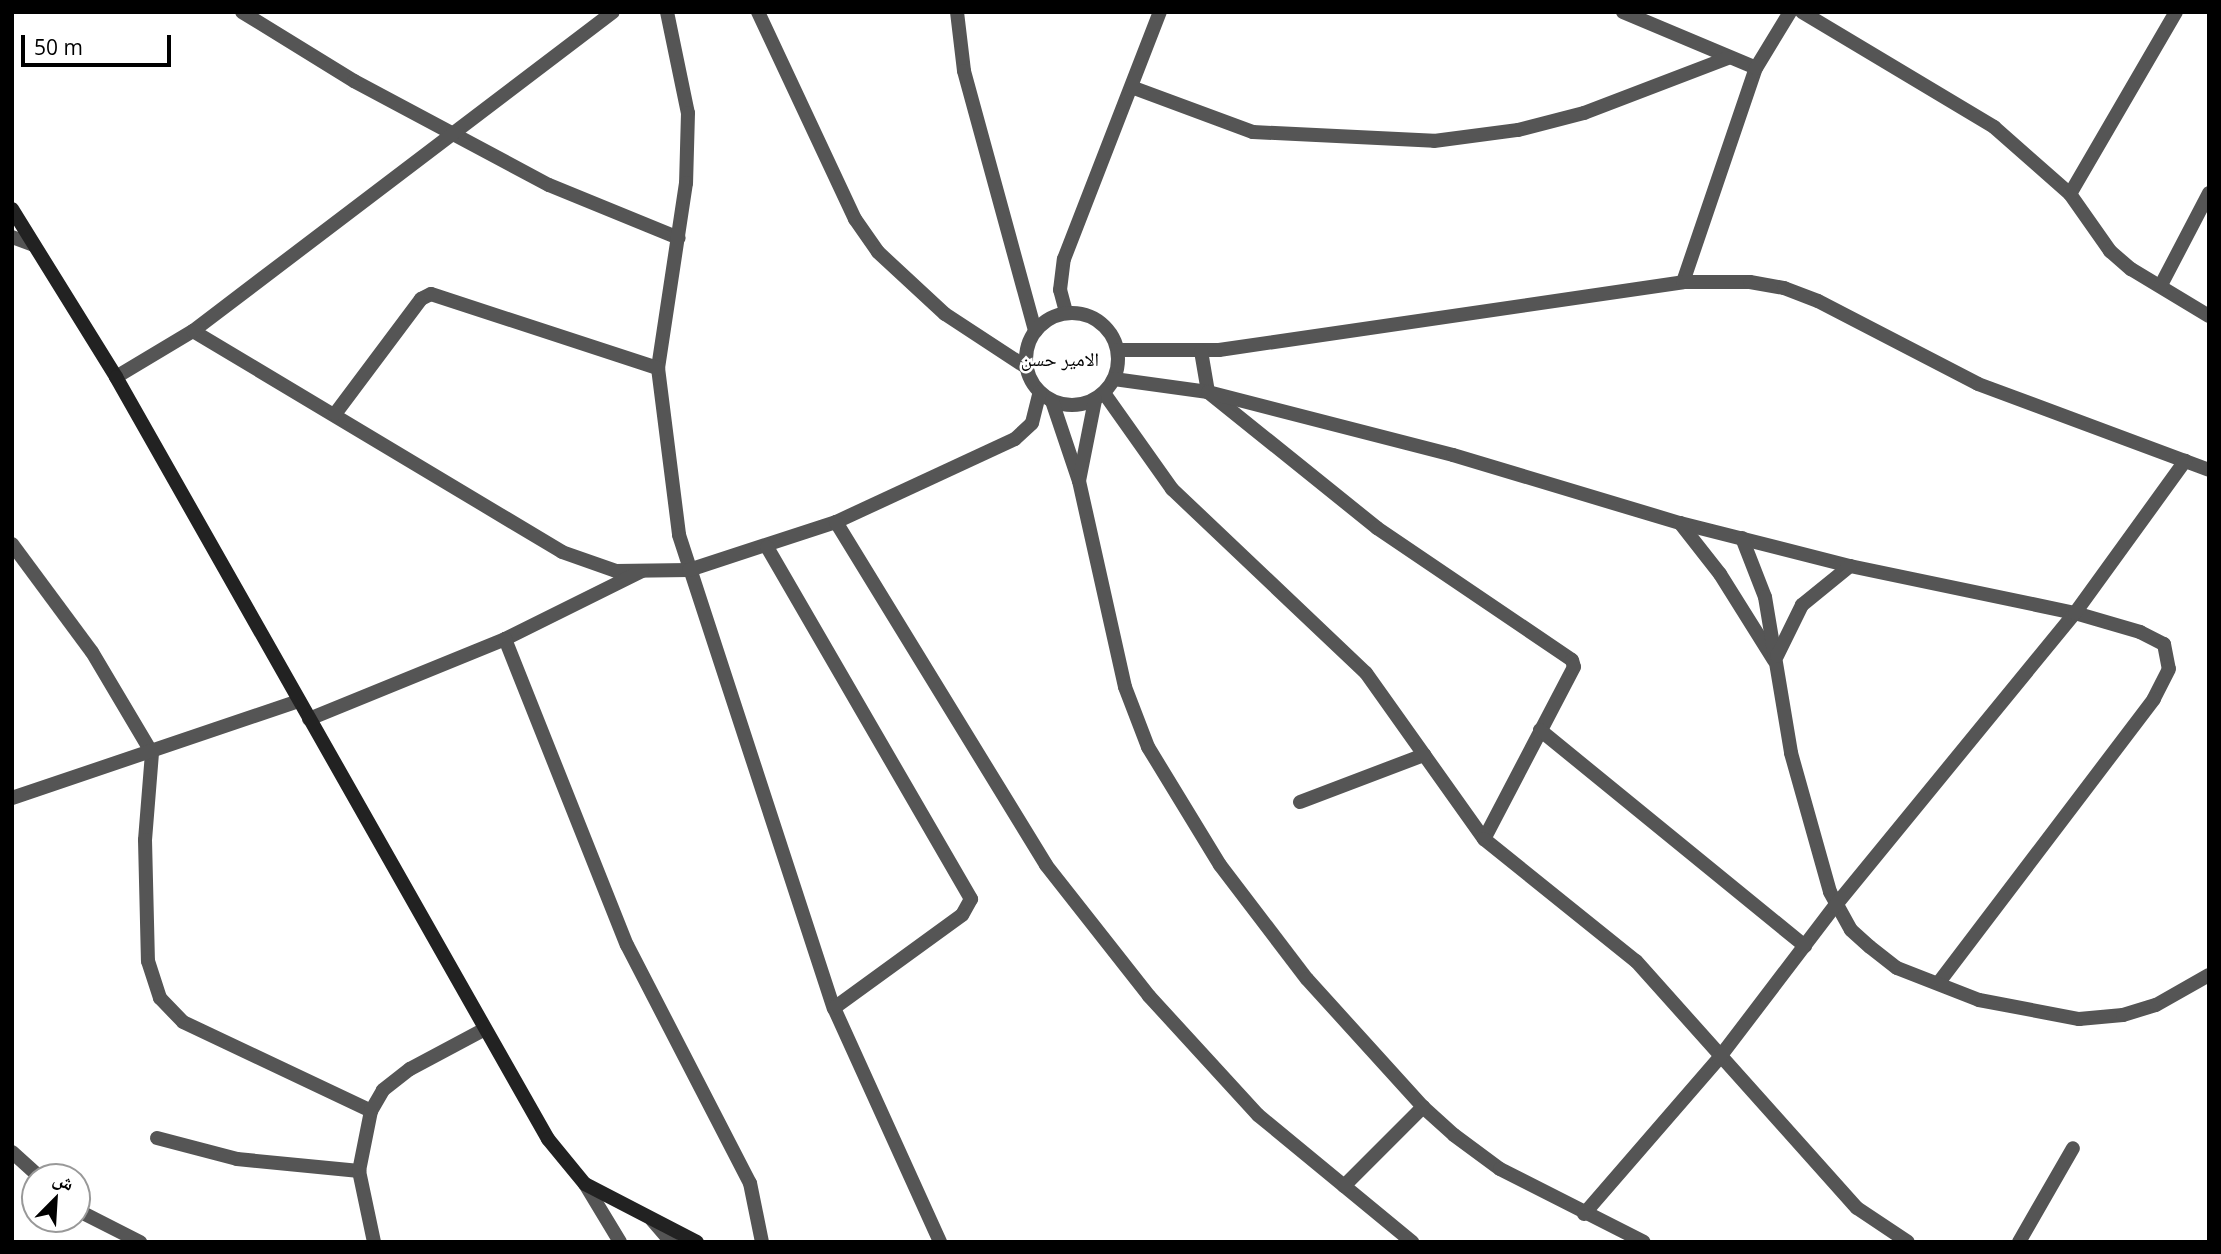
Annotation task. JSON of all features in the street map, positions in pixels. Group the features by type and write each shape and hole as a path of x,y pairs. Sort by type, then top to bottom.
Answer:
{"street":[{"path":"242,12 355,81 550,185 679,237"},
{"path":"116,377 193,331 457,135 613,12"},
{"path":"667,12 688,113 679,237 658,368 672,489 689,570 761,775 834,1008 940,1242"},
{"path":"758,12 855,219 878,252 945,314 1026,367 1046,396 1079,481 1111,636 1148,747 1179,802 1258,918 1423,1107 1500,1169 1584,1214 1644,1242"},
{"path":"957,12 964,72 1035,331"},
{"path":"1066,312 1060,290 1065,260 1134,88 1160,12"},
{"path":"1623,12 1756,68"},
{"path":"1683,282 1756,68 1790,12"},
{"path":"1802,12 1994,127 2070,194 2110,251 2131,270 2161,285 2209,316"},
{"path":"2070,194 2176,12"},
{"path":"1134,88 1254,132 1434,141 1518,130 1584,113 1727,58"},
{"path":"2161,285 2209,193"},
{"path":"12,209 116,377 548,1139 585,1184 620,1242"},
{"path":"12,237 34,245"},
{"path":"1118,350 1201,351 1683,282 1784,288 1978,384 2209,470"},
{"path":"335,414 421,299 431,294 658,368"},
{"path":"1026,367 1027,348 1035,331 1054,315 1066,312 1099,321 1113,337 1118,350 1114,379 1099,396 1079,481"},
{"path":"193,331 562,552 616,571 689,570 767,547 836,522 1015,439 1032,423 1046,396"},
{"path":"1201,351 1208,392 1377,528 1569,656 1574,667 1484,839"},
{"path":"1114,379 1208,392 1453,454 1680,523 1850,566 2075,613 2155,638 2168,650 2168,669 2130,731 1939,982"},
{"path":"1046,396 1073,405 1099,396"},
{"path":"1099,396 1172,489 1366,673 1484,839 1636,961 1719,1058 1857,1208 1908,1242"},
{"path":"1584,1214 1719,1058 1835,906 2075,613 2185,461"},
{"path":"836,522 1046,866 1208,1063 1258,1115 1412,1242"},
{"path":"1680,523 1720,574 1775,661"},
{"path":"1742,538 1765,597 1791,753 1835,906 1851,930 1897,968 2011,1010 2079,1019 2123,1015 2156,1005 2209,975"},
{"path":"12,544 92,652 152,753 145,840 147,951 160,998 183,1022 371,1111"},
{"path":"767,547 971,899 962,915 834,1008"},
{"path":"1775,661 1802,605 1850,566"},
{"path":"309,719 505,639 643,570"},
{"path":"505,639 627,945 750,1183 762,1242"},
{"path":"12,798 152,753 299,701"},
{"path":"1540,730 1805,946"},
{"path":"1300,802 1424,755"},
{"path":"375,1240 359,1171 371,1111 383,1090 410,1069 485,1029"},
{"path":"1344,1186 1423,1107"},
{"path":"157,1138 210,1155 359,1171"},
{"path":"2019,1242 2073,1148"},
{"path":"585,1184 697,1242"},
{"path":"91,1216 140,1242"},
{"path":"651,1219 671,1242"}],"district":[{"name":"الامير حسن","path":"1060,360"}]}
